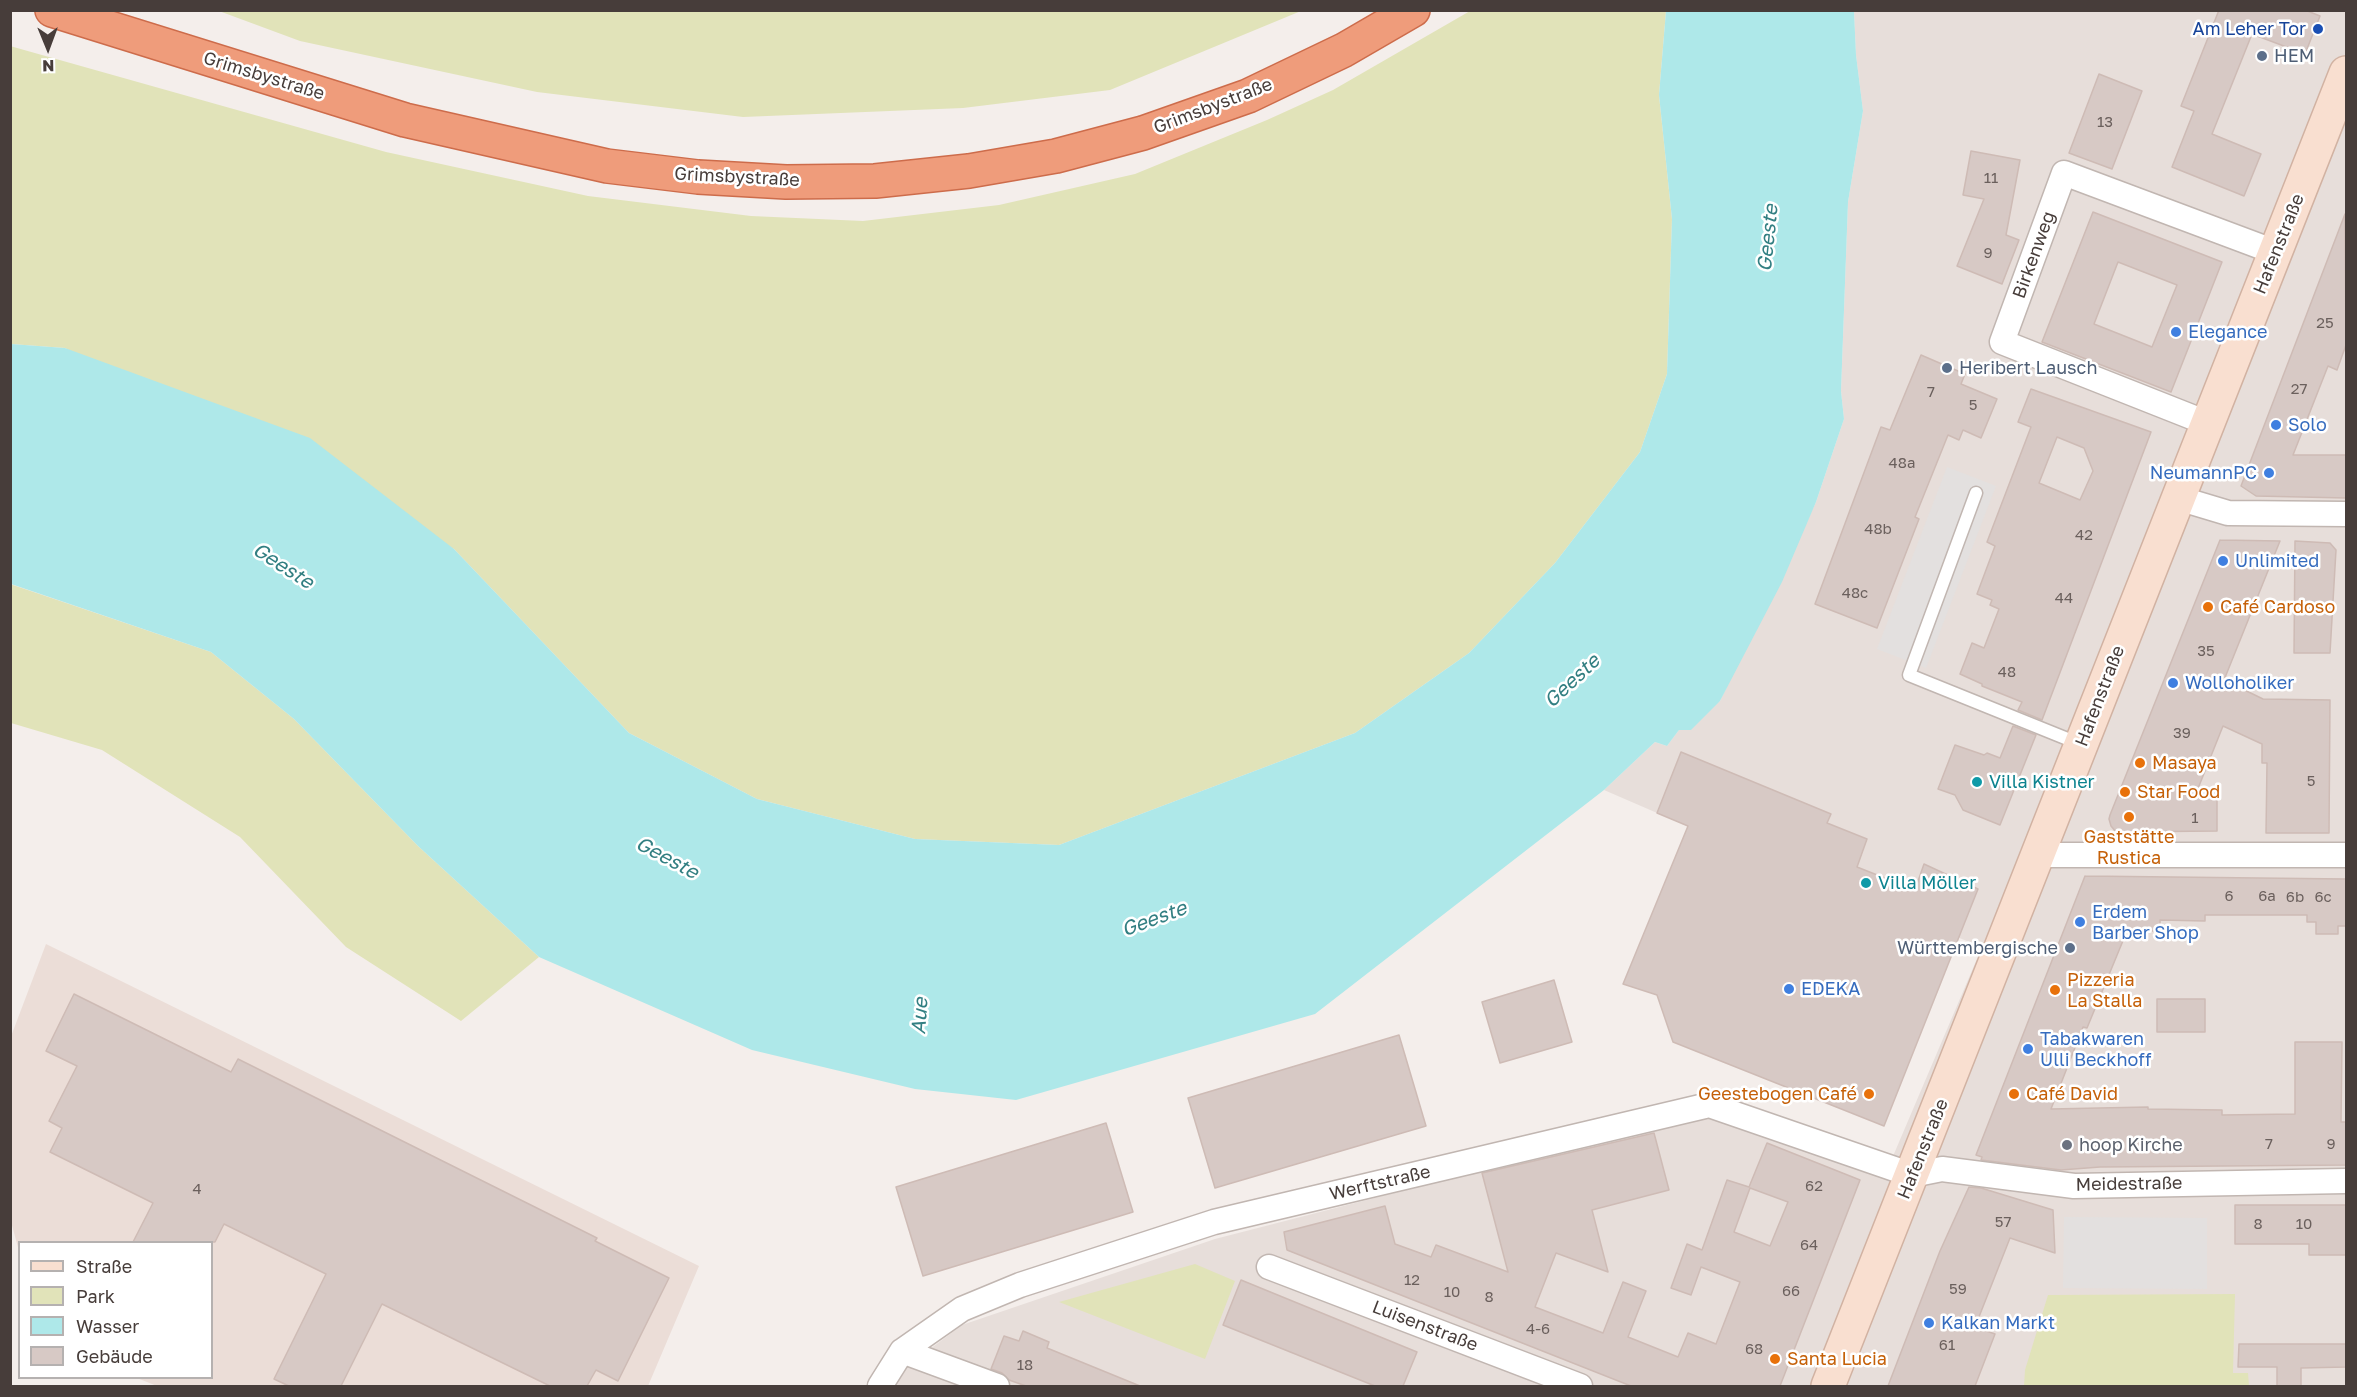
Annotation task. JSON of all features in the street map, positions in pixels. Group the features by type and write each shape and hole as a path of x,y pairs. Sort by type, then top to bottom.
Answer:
{"highway":[{"name":"Grimsbystraße","path":"52,10 405,120 607,166 698,177 786,182 874,181 969,171 1056,156 1143,133 1248,96 1344,50 1413,10"}],"main road":[{"name":"Hafenstraße","path":"1828,1386 2345,79"}],"street":[{"name":"Birkenweg","path":"2207,423 2002,342 2064,173 2275,252"},
{"path":"2178,498 2228,513 2346,514"},
{"path":"2038,855 2346,855"},
{"name":"Werftstraße","path":"880,1386 902,1351 962,1309 1020,1285 1214,1222 1710,1105 1912,1175"},
{"name":"Meidestraße","path":"1912,1175 1942,1169 2074,1186 2346,1181"},
{"name":"Luisenstraße","path":"1269,1267 1580,1386"},
{"path":"902,1351 997,1386"}],"lane":[{"path":"1976,493 1909,675 2082,744"}],"shaded area":[{"path":"1854,11 2346,11 2346,1386 895,1386 906,1367 962,1325 1215,1239 1705,1113 1885,1175 1982,947 1791,871 1604,790 1655,742 1667,746 1679,730 1720,701 1816,502 1844,419 1841,391 1848,202 1863,111 1856,55"},
{"path":"1947,467 1996,486 1926,668 1877,649"},
{"path":"46,944 699,1266 648,1386 157,1386 140,1379 213,1379 213,1241 18,1241 18,1247 10,1218 10,1039"},
{"path":"2064,1217 2207,1218 2207,1289 2063,1288"}],"green space":[{"path":"219,11 1301,11 1110,90 963,108 743,117 537,92 300,41"},
{"path":"1470,11 1666,11 1659,95 1672,219 1667,374 1640,452 1555,563 1469,653 1355,733 1059,845 915,839 757,799 629,733 454,549 65,348 11,344 10,46 386,152 588,196 751,216 863,221 999,205 1135,174 1267,120 1333,90"},
{"path":"10,584 211,652 294,719 418,846 539,957 461,1021 346,947 240,837 102,750 11,723"},
{"path":"1195,1264 1235,1281 1205,1359 1059,1302"},
{"path":"2235,1294 2233,1373 2248,1373 2249,1386 2024,1386 2025,1370 2048,1295"}],"water":[{"path":"1666,11 1854,11 1856,55 1863,111 1848,202 1841,391 1844,419 1816,502 1782,582 1720,701 1691,730 1679,730 1667,746 1655,742 1604,790 1315,1014 1016,1100 915,1089 752,1050 539,957 418,846 294,719 211,652 11,584 11,344 65,348 310,438 454,549 629,733 757,799 915,839 1059,845 1355,733 1469,653 1555,563 1640,452 1667,374 1672,219 1659,95"}],"building":[{"path":"2219,10 2305,10 2320,16 2305,54 2252,34 2212,134 2261,154 2244,196 2172,167 2194,111 2181,106"},
{"path":"2099,74 2142,91 2112,169 2069,153"},
{"path":"1971,151 2020,160 2006,235 2019,240 2002,284 1957,266 1984,199 1963,195"},
{"path":"2093,212 2222,262 2171,392 2042,342","holes":["2118,262 2177,285 2152,347 2094,324"]},
{"path":"2345,214 2346,345 2337,370 2328,366 2293,455 2346,455 2346,498 2256,496 2241,486"},
{"path":"1921,355 1965,374 1961,384 1997,399 1981,438 1963,430 1959,440 1948,435 1915,517 1919,519 1877,628 1815,604 1881,427 1890,430"},
{"path":"2031,389 2151,432 2042,720 2018,710 2022,702 1982,686 1960,674 1972,643 1984,648 1999,609 1990,605 1992,600 1977,594 1995,546 1987,542 2031,427 2018,422","holes":["2057,437 2084,448 2093,471 2080,500 2039,483"]},
{"path":"2220,540 2280,541 2224,680 2263,699 2330,700 2329,833 2266,833 2267,763 2262,763 2262,744 2223,726 2195,796 2217,796 2217,831 2116,832 2111,826 2110,815"},
{"path":"2295,541 2330,543 2336,550 2330,653 2294,653"},
{"name":"Villa Kistner","path":"2013,726 2036,735 2000,825 1963,810 1955,795 1938,789 1955,745 2000,758"},
{"name":"EDEKA","path":"1681,752 1831,814 1827,823 1867,839 1857,867 1910,888 1912,882 1917,884 1924,864 1978,889 1884,1126 1673,1042 1657,995 1623,984 1688,826 1657,813"},
{"path":"2085,876 2346,879 2346,926 2338,926 2338,934 2316,934 2316,922 2307,922 2307,915 2205,915 2205,921 2160,920 2160,931 2127,931 2087,1028 2083,1027 2051,1109 2148,1107 2148,1109 2222,1110 2222,1115 2295,1114 2295,1042 2342,1042 2341,1122 2346,1122 2346,1165 2100,1167 2061,1170 1981,1160 1982,1157 1976,1155"},
{"path":"1554,980 1572,1042 1500,1063 1482,1002"},
{"path":"74,994 231,1072 238,1059 597,1238 595,1241 669,1278 618,1381 596,1370 587,1386 550,1386 382,1304 341,1386 289,1386 274,1379 326,1274 224,1224 215,1242 134,1241 153,1203 50,1152 62,1128 49,1121 77,1066 46,1051"},
{"path":"2157,999 2205,999 2205,1032 2157,1032"},
{"path":"1399,1035 1426,1126 1215,1188 1188,1098"},
{"path":"1106,1123 1133,1212 923,1276 896,1187"},
{"path":"1654,1133 1669,1190 1592,1210 1608,1272 1556,1253 1535,1307 1603,1333 1623,1282 1646,1291 1628,1337 1678,1357 1688,1333 1716,1344 1740,1282 1701,1267 1691,1295 1671,1288 1687,1244 1702,1250 1727,1180 1749,1187 1767,1143 1860,1180 1780,1386 1631,1386 1287,1250 1284,1232 1385,1206 1395,1244 1431,1257 1436,1245 1508,1272 1482,1173","holes":["1750,1188 1788,1202 1770,1246 1734,1232"]},
{"path":"1969,1187 1981,1188 2053,1210 2055,1253 2010,1238 1975,1327 1995,1334 1975,1386 1888,1386 1940,1251"},
{"path":"2235,1205 2346,1205 2346,1255 2309,1255 2309,1244 2235,1244"},
{"path":"1241,1280 1417,1352 1403,1386 1375,1386 1223,1325"},
{"path":"1023,1331 1049,1342 1047,1348 1140,1386 1026,1386 1009,1380 1002,1373 991,1369 1004,1336 1019,1341"},
{"path":"2239,1344 2346,1344 2346,1367 2301,1368 2301,1386 2277,1386 2277,1367 2238,1367"}],"place":[{"name":"Am Leher Tor","path":"2318,29"},
{"name":"HEM","path":"2262,56"},
{"name":"Elegance","path":"2176,332"},
{"name":"Heribert Lausch","path":"1947,368"},
{"name":"Solo","path":"2276,425"},
{"name":"NeumannPC","path":"2269,473"},
{"name":"Unlimited","path":"2223,561"},
{"name":"Café Cardoso","path":"2208,607"},
{"name":"Wolloholiker","path":"2173,683"},
{"name":"Masaya","path":"2140,763"},
{"name":"Villa Kistner","path":"1977,782"},
{"name":"Star Food","path":"2125,792"},
{"name":"Gaststätte Rustica","path":"2129,817"},
{"name":"Villa Möller","path":"1866,883"},
{"name":"Erdem Barber Shop","path":"2080,922"},
{"name":"Württembergische","path":"2070,948"},
{"name":"EDEKA","path":"1789,989"},
{"name":"Pizzeria La Stalla","path":"2055,990"},
{"name":"Tabakwaren Ulli Beckhoff","path":"2028,1049"},
{"name":"Geestebogen Café","path":"1869,1094"},
{"name":"Café David","path":"2014,1094"},
{"name":"hoop Kirche","path":"2067,1145"},
{"name":"Kalkan Markt","path":"1929,1323"},
{"name":"Santa Lucia","path":"1775,1359"}],"water label":[{"name":"Geeste","path":"1768,238"},
{"name":"Geeste","path":"283,566"},
{"name":"Geeste","path":"1572,681"},
{"name":"Geeste","path":"667,858"},
{"name":"Geeste","path":"1154,919"},
{"name":"Aue","path":"920,1016"}]}
